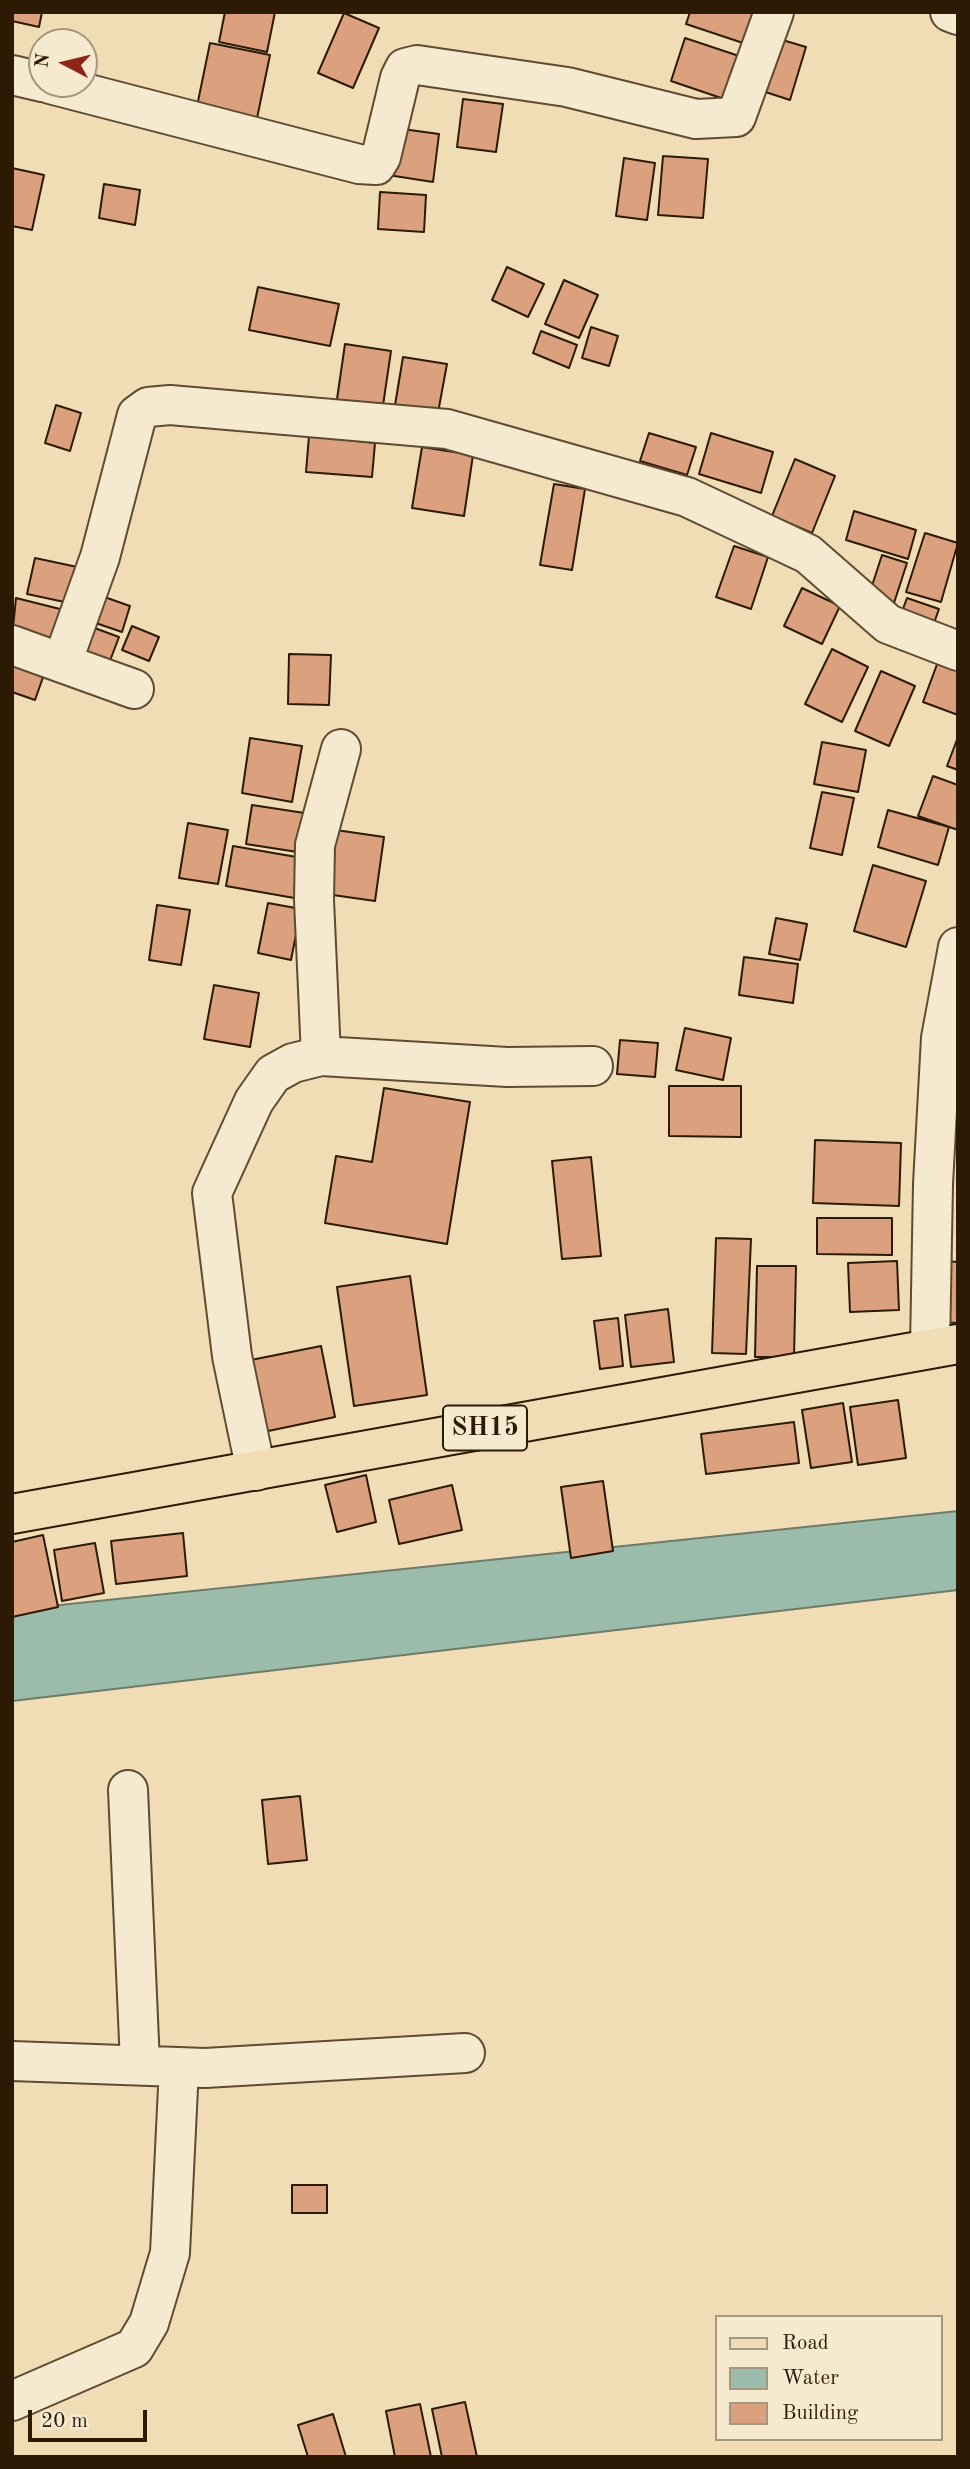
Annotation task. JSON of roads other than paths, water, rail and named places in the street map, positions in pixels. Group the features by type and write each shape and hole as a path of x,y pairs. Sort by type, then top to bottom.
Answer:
{"main road":[{"name":"SH15","path":"12,1514 944,1346"}],"street":[{"path":"98,96 359,164 376,165 381,157 400,78 405,68 416,65 567,88 696,119 736,117 774,12"},
{"path":"950,12 958,15"},
{"path":"62,663 100,557 137,415 148,407 170,405 447,429 687,497 808,554 888,624 958,651"},
{"path":"12,645 134,689"},
{"path":"321,1056 314,900 315,845 341,749"},
{"path":"944,1346 933,1184 941,1038 958,947"},
{"path":"256,1471 232,1356 212,1193 254,1101 274,1074 293,1063 321,1056 507,1067 593,1066"},
{"path":"128,1790 140,2064"},
{"path":"12,2061 179,2067 465,2053"},
{"path":"12,2401 134,2348 149,2322 170,2253 179,2067"}],"water":[{"path":"958,1511 958,1590 12,1701 12,1610"}]}
